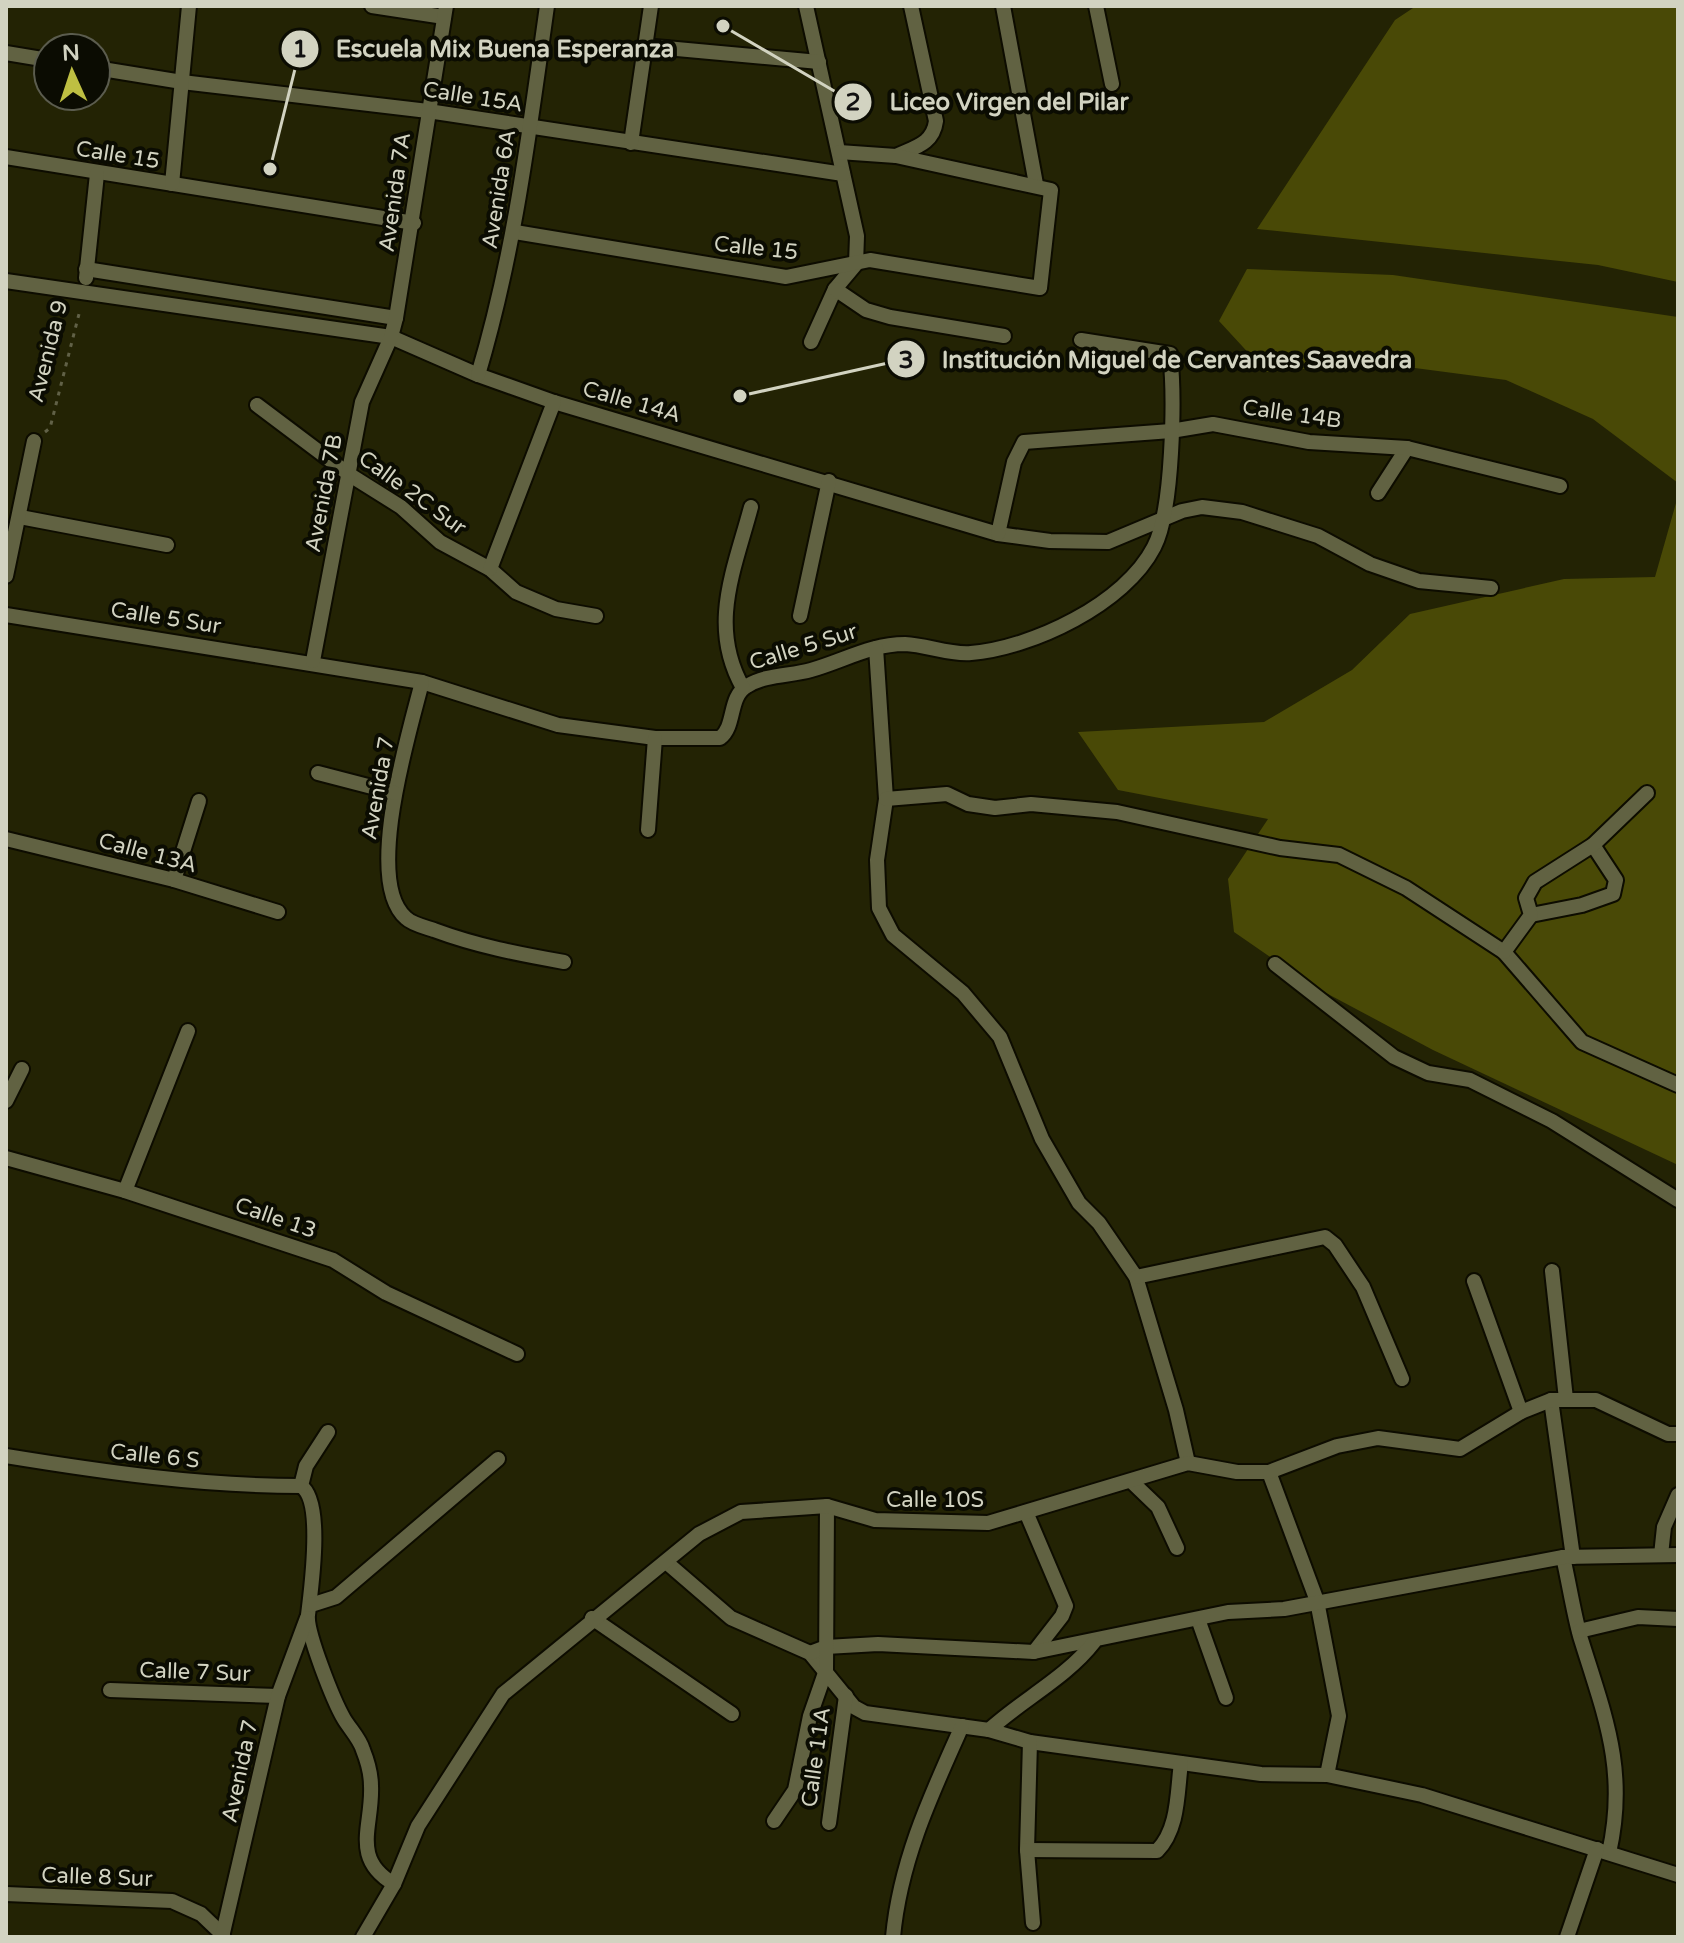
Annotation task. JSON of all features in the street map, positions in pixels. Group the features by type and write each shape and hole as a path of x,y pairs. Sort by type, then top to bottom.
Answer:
{"street":[{"path":"172,184 189,6"},
{"path":"372,6 445,12"},
{"name":"Avenida 6A","path":"478,375 503,293 515,232 547,6"},
{"path":"631,143 651,6"},
{"path":"806,6 857,236 856,264 835,289 811,342"},
{"path":"896,156 927,142 936,121 911,6"},
{"path":"839,152 896,156 1036,184 1003,6"},
{"path":"1096,6 1112,84"},
{"name":"Avenida 7A","path":"391,337 414,223 428,111 445,12"},
{"path":"644,46 819,62"},
{"path":"6,53 32,57"},
{"name":"Calle 15A","path":"112,71 182,82 428,111 843,174"},
{"name":"Calle 15","path":"6,157 414,223"},
{"name":"Avenida 9","path":"85,290 97,174"},
{"name":"Calle 15","path":"515,232 786,277 884,261 1040,288 1051,190 1036,184"},
{"path":"86,269 396,318"},
{"path":"6,281 85,290"},
{"path":"835,289 866,310 890,317 1004,336"},
{"name":"Calle 14A","path":"85,290 391,337 478,375 554,402 829,481 998,534 1050,541 1108,542 1163,518"},
{"name":"Avenida 7B","path":"313,661 362,402 391,337"},
{"name":"Calle 5 Sur","path":"6,615 313,661 422,682 558,725 655,738 720,738 725,735 743,688 757,681 811,670 876,648 917,645 965,653 998,650 1046,635 1099,603 1141,569 1155,545 1163,518 1171,431 1170,354 1081,340"},
{"path":"490,569 554,402"},
{"name":"Calle 2C Sur","path":"257,405 350,475 401,507 440,542 490,569 516,592 556,609 596,616"},
{"name":"Calle 14B","path":"998,534 1019,447 1030,441 1171,431 1213,424 1309,442 1407,448 1560,486"},
{"path":"6,576 34,441"},
{"path":"1378,493 1407,448"},
{"path":"800,616 829,481"},
{"path":"743,688 728,663 723,615 751,507"},
{"path":"1163,518 1202,507 1242,512 1318,536 1370,564 1419,581 1491,588"},
{"path":"20,517 167,545"},
{"path":"876,648 886,799 877,860 879,908 893,935 963,993 1000,1037 1042,1139 1079,1203 1099,1223 1136,1277 1176,1410 1188,1463"},
{"name":"Avenida 7","path":"422,682 395,793 387,852 395,904 407,920 481,948 564,962"},
{"path":"648,830 655,738"},
{"path":"318,773 395,793"},
{"path":"1531,915 1526,898 1535,882 1593,845 1647,793"},
{"path":"886,799 947,794 968,804 995,808 1031,804 1117,812 1280,848 1339,855 1406,888 1504,952 1582,1042 1678,1085"},
{"path":"174,880 199,801"},
{"name":"Calle 13A","path":"6,839 174,880 278,912"},
{"path":"1504,952 1531,915 1582,905 1613,894 1616,880 1593,845"},
{"path":"1275,964 1394,1057 1428,1073 1470,1080 1484,1086 1675,1192"},
{"path":"125,1191 188,1031"},
{"path":"6,1101 22,1069"},
{"name":"Calle 13","path":"6,1158 125,1191 333,1260 386,1293 517,1354"},
{"path":"1136,1277 1325,1237 1335,1245 1363,1287 1402,1379"},
{"path":"1552,1271 1566,1399"},
{"path":"1474,1281 1521,1412"},
{"path":"1551,1400 1579,1631 1612,1736 1618,1801 1603,1851 1567,1937"},
{"name":"Calle 10S","path":"363,1937 394,1884 418,1826 503,1694 592,1618 699,1534 741,1512 827,1506 875,1520 931,1524 988,1523 1188,1463 1237,1472 1269,1472 1337,1446 1378,1438 1460,1449 1521,1412 1551,1400 1596,1400 1668,1434 1678,1434"},
{"path":"328,1432 306,1466 301,1486 309,1491 312,1500 309,1612 329,1690 363,1748 371,1786 366,1825 367,1853 376,1874 394,1884"},
{"name":"Calle 6 S","path":"6,1456 114,1474 245,1486 301,1486"},
{"path":"309,1612 336,1597 498,1459"},
{"path":"1269,1472 1317,1601 1339,1716 1327,1775"},
{"path":"1132,1482 1158,1507 1177,1548"},
{"path":"1661,1555 1664,1527 1678,1495"},
{"path":"774,1821 795,1790 810,1716 826,1670 827,1506"},
{"path":"1026,1512 1066,1606 1062,1616 1034,1652"},
{"path":"810,1653 826,1647 878,1644 1034,1652 1198,1619 1568,1557 1678,1555"},
{"path":"666,1562 731,1618 810,1653 846,1696 865,1713 989,1730 1030,1742 1261,1774 1327,1775 1422,1795 1678,1875"},
{"name":"Avenida 7","path":"223,1936 278,1696 309,1612"},
{"path":"1579,1631 1638,1617 1678,1619"},
{"path":"592,1618 732,1714"},
{"path":"1198,1619 1226,1698"},
{"path":"989,1730 1019,1703 1081,1659 1094,1642"},
{"name":"Calle 7 Sur","path":"110,1690 278,1696"},
{"name":"Calle 11A","path":"829,1823 846,1696"},
{"path":"893,1937 902,1874 915,1833 962,1726"},
{"path":"1030,1742 1027,1850 1033,1923"},
{"path":"1027,1850 1157,1851 1167,1841 1173,1823 1181,1763"},
{"name":"Calle 8 Sur","path":"6,1894 172,1901 201,1914 223,1936"}],"path":[{"name":"Avenida 9","path":"34,441 50,428 85,290"}],"shaded area":[{"path":"1416,6 1678,6 1678,282 1598,265 1257,229 1395,20"},
{"path":"1247,269 1393,275 1678,317 1678,483 1593,419 1506,380 1377,363 1266,372 1219,321"},
{"path":"1678,496 1678,1165 1433,1050 1311,985 1234,932 1228,879 1268,819 1118,790 1078,732 1264,722 1352,670 1410,614 1564,579 1655,577"}],"place":[{"name":"Liceo Virgen del Pilar","path":"723,26"},
{"name":"Escuela Mix Buena Esperanza","path":"270,169"},
{"name":"Institución Miguel de Cervantes Saavedra","path":"740,396"}]}
